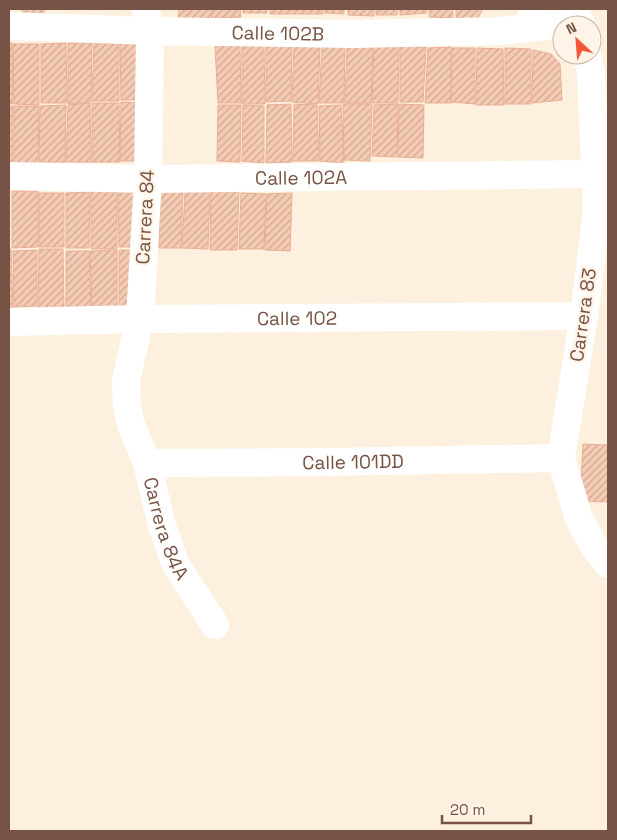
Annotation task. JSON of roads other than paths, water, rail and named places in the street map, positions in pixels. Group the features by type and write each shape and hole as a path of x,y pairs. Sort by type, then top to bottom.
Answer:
{"street":[{"path":"536,17 552,17"},
{"name":"Calle 102B","path":"9,26 148,20 353,34 501,31 536,17"},
{"name":"Carrera 84","path":"131,425 127,406 126,380 140,319 148,179 148,20"},
{"name":"Carrera 83","path":"589,65 597,211 584,316 561,458 579,519 595,548 608,564"},
{"name":"Calle 102A","path":"9,176 148,179 595,174"},
{"name":"Calle 102","path":"9,322 140,319 584,316"},
{"name":"Carrera 84A","path":"131,425 147,463 162,526 176,564 215,625"},
{"name":"Calle 101DD","path":"147,463 561,458"}]}
